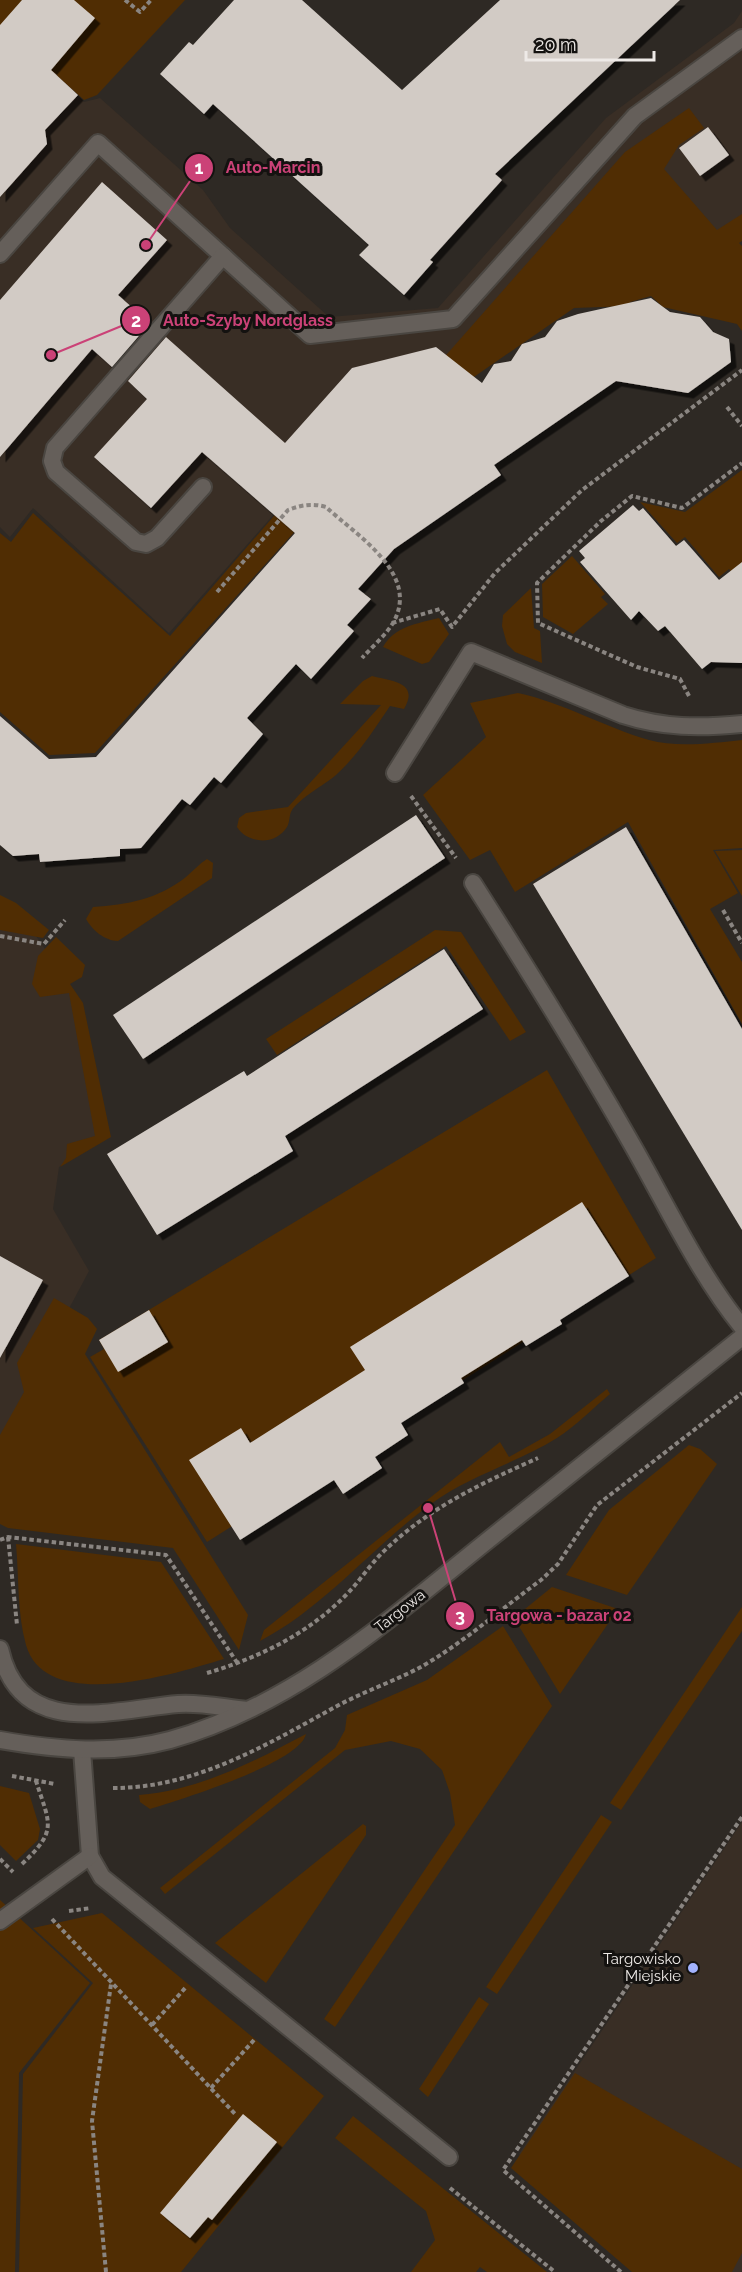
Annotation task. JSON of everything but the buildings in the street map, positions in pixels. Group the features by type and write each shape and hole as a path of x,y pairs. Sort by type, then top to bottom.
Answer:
{"street":[{"path":"0,254 98,144 310,335 453,319 635,116 742,38"},
{"path":"203,487 157,538 146,544 136,542 56,472 52,461 56,448 223,256"},
{"path":"395,773 471,652 622,716 677,727 742,724"},
{"path":"474,883 567,1032 703,1268 728,1310 742,1328"},
{"name":"Targowa","path":"0,1740 46,1748 82,1750 132,1748 169,1740 221,1723 247,1710 325,1666 368,1637 742,1337"},
{"path":"0,1649 4,1669 13,1685 28,1699 57,1710 90,1714 134,1711 179,1704 247,1710"},
{"path":"82,1750 90,1856 102,1877 449,2157"},
{"path":"0,1921 90,1856"}],"path":[{"path":"125,0 140,12 151,0"},
{"path":"393,623 440,609 452,627 495,573 582,490 742,370"},
{"path":"727,407 742,426"},
{"path":"692,703 680,679 637,667 538,623 537,584 601,521 632,496 682,508 742,463"},
{"path":"217,592 288,510 316,504 326,507 388,564 398,581 399,607 393,623 362,658"},
{"path":"395,773 474,883"},
{"path":"723,910 742,943"},
{"path":"0,936 44,944 65,921"},
{"path":"610,1493 742,1393"},
{"path":"206,1673 238,1664 278,1646 345,1596 382,1553 448,1501 539,1457"},
{"path":"0,1540 8,1537 166,1555 238,1664"},
{"path":"8,1537 17,1629"},
{"path":"7,1879 39,1848 47,1836 49,1822 36,1781"},
{"path":"621,2272 503,2170 742,1817"},
{"path":"0,1859 14,1872"},
{"path":"48,1914 235,2114"},
{"path":"152,2025 192,1981"},
{"path":"106,2272 92,2121 111,1984"},
{"path":"211,2088 258,2035"}],"shaded area":[{"path":"0,0 185,0 97,95 84,100 0,25"},
{"path":"742,11 742,218 716,236 666,175 321,491 305,479 169,633 33,508 10,537 0,527 0,28 84,102 100,98 203,190 230,228 329,317 438,308 606,118 734,23"},
{"path":"689,108 704,128 679,145 664,169 717,230 742,214 742,241 739,243 742,246 742,331 737,324 663,307 651,296 630,302 629,306 574,308 442,399 381,429 625,152"},
{"path":"742,470 742,584 729,569 719,577 685,537 677,543 640,502 685,512"},
{"path":"305,480 324,499 95,753 49,755 0,712 0,533 11,542 33,513 170,636"},
{"path":"572,556 605,594 601,597 608,604 573,634 543,617 542,584"},
{"path":"531,588 534,628 540,631 542,663 515,652 507,644 502,626 503,615"},
{"path":"439,618 449,634 429,662 422,664 383,647 400,630"},
{"path":"372,676 401,684 406,688 408,700 404,709 390,706 344,767 296,805 282,833 269,840 262,840 242,833 237,827 239,818 246,813 288,807 381,705 340,704 363,681"},
{"path":"518,693 552,703 649,740 671,744 695,744 742,740 742,848 713,850 738,893 710,909 742,962 742,1024 628,822 515,892 490,850 470,860 423,795 486,737 470,703"},
{"path":"742,850 742,896 715,851"},
{"path":"207,859 213,863 212,878 118,941 99,934 86,919 93,907 142,900 164,891 186,877"},
{"path":"0,895 16,903 49,930 43,938 0,930"},
{"path":"0,910 36,936 82,1003 110,1136 59,1167 53,1209 89,1271 0,1438"},
{"path":"435,930 461,932 526,1032 510,1041 446,946 277,1055 266,1039"},
{"path":"56,937 85,965 82,977 70,984 83,1003 111,1137 60,1167 66,1158 67,1144 95,1136 69,993 40,997 32,984 38,956"},
{"path":"547,1070 656,1258 207,1542 90,1357 104,1349 99,1340"},
{"path":"54,1298 88,1318 97,1329 85,1354 248,1615 239,1650 173,1548 8,1528 0,1524 0,1435 24,1392 17,1363"},
{"path":"607,1389 610,1394 564,1433 542,1447 462,1485 431,1504 306,1611 260,1641 264,1630 500,1442 509,1457 550,1434"},
{"path":"689,1445 700,1449 717,1464 627,1595 566,1575 609,1510"},
{"path":"16,1544 161,1562 224,1659 176,1673 115,1684 85,1684 59,1679 38,1666 26,1645 20,1608"},
{"path":"552,1587 618,1609 560,1694 514,1618"},
{"path":"742,1607 742,1631 621,1810 610,1803"},
{"path":"503,1626 552,1706 335,2027 324,2019 455,1825 450,1793 442,1770 420,1749 391,1741 345,1750 165,1894 160,1888 335,1748 345,1730 347,1715 427,1680"},
{"path":"306,1734 299,1745 283,1757 237,1779 150,1809 140,1802 139,1795 162,1792 205,1781 266,1755"},
{"path":"0,1786 29,1793 40,1829 38,1840 16,1861 0,1845"},
{"path":"601,1815 612,1822 497,1994 486,1987"},
{"name":"Targowisko Miejskie","path":"742,1822 742,2272 665,2272 519,2154"},
{"path":"363,1824 366,1826 366,1835 266,1983 215,1943"},
{"path":"0,1900 90,1983 19,2073 15,2272 0,2272"},
{"path":"102,1913 324,2096 181,2272 19,2272 23,2074 93,1983 33,1928"},
{"path":"479,1997 489,2004 428,2097 419,2089"},
{"path":"575,2073 742,2169 742,2253 732,2272 632,2272 511,2168"},
{"path":"353,2116 547,2272 487,2272 480,2267 476,2272 411,2272 435,2240 426,2211 335,2138"}],"place":[{"name":"Auto-Marcin","path":"146,245"},
{"name":"Auto-Szyby Nordglass","path":"51,355"},
{"name":"Targowa - bazar 02","path":"428,1508"},
{"name":"Targowisko Miejskie","path":"693,1968"}]}
